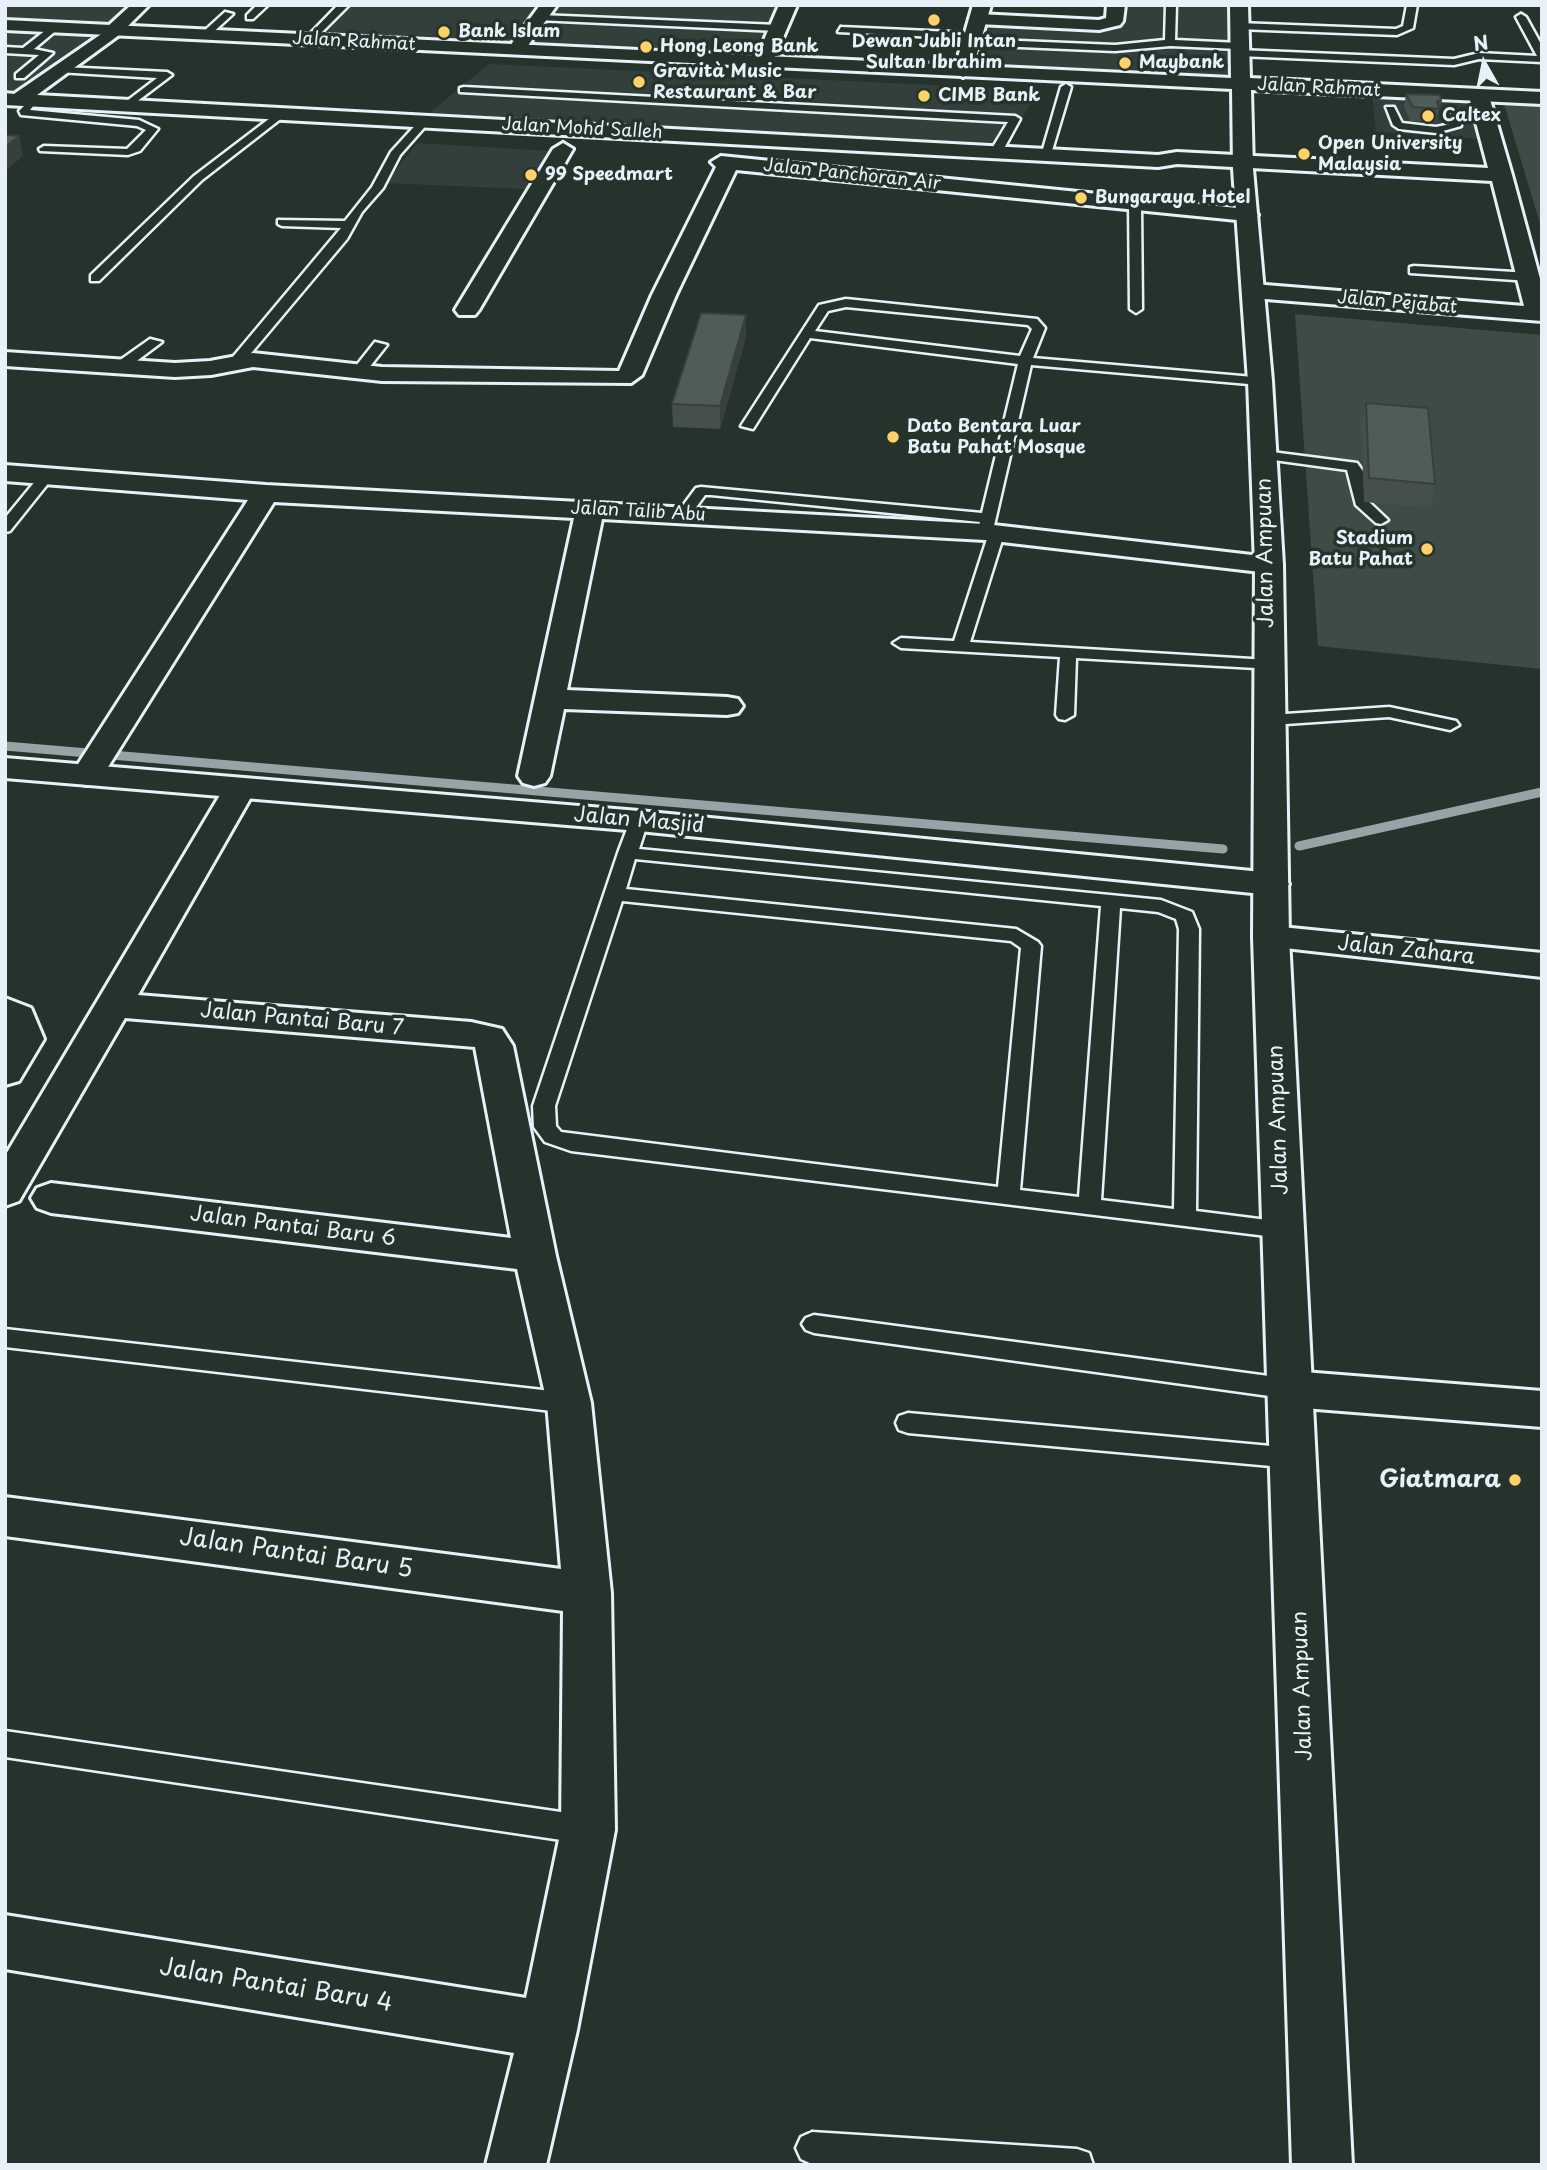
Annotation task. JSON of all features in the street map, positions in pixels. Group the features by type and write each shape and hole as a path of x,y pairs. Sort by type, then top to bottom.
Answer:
{"street":[{"path":"19,99 113,31 141,5"},
{"path":"764,61 788,5"},
{"name":"Jalan Ampuan","path":"1239,5 1240,80 1252,165 1247,215 1260,381 1269,565 1268,665 1272,720 1271,937 1322,2165"},
{"path":"516,50 545,11"},
{"path":"962,71 977,23 1099,25 1110,24 1115,12"},
{"name":"Jalan Rahmat","path":"8,28 962,71 1542,91"},
{"name":"Jalan Rahmat","path":"1240,80 1388,100 1464,104 1542,98"},
{"path":"1244,121 1264,101 1306,92 1388,100"},
{"name":"Jalan Mohd Salleh","path":"19,99 1045,154 1158,161 1176,166 1252,165 1502,175"},
{"path":"1464,104 1502,175 1540,314"},
{"path":"470,123 473,138 480,142 591,151"},
{"path":"467,310 563,149"},
{"name":"Jalan Panchoran Air","path":"701,160 1247,215"},
{"path":"5,359 197,370 237,361 359,371 622,378 631,375 664,295 729,162"},
{"name":"Jalan Pejabat","path":"1253,291 1540,314"},
{"path":"613,405 622,378"},
{"name":"Jalan Talib Abu","path":"5,473 266,493 990,528 1269,565"},
{"path":"97,758 266,493"},
{"path":"534,776 590,509"},
{"path":"551,699 727,706"},
{"name":"Jalan Masjid","path":"5,768 97,758 239,790 639,821 1272,884"},
{"path":"5,1191 239,790"},
{"name":"Jalan Zahara","path":"1271,937 1542,965"},
{"name":"Jalan Pantai Baru 7","path":"114,1005 489,1038 494,1046 535,1256"},
{"path":"5,1010 18,1017 25,1039 5,1072"},
{"name":"Jalan Pantai Baru 6","path":"51,1198 535,1256"},
{"path":"516,2165 548,2030 588,1830 587,1593 569,1403 535,1256"},
{"path":"1291,1389 1542,1409"},
{"name":"Jalan Pantai Baru 5","path":"5,1516 587,1593"},
{"name":"Jalan Pantai Baru 4","path":"5,1942 548,2030"}],"lane":[{"path":"250,17 262,5"},
{"path":"309,40 344,5"},
{"path":"1170,43 1171,5"},
{"path":"1238,26 1397,32 1408,28 1412,5"},
{"path":"545,11 778,29"},
{"path":"205,35 228,14"},
{"path":"841,30 925,33 977,23 1115,48 1170,43 1454,62 1479,56 1542,57 1521,17"},
{"path":"26,51 54,28"},
{"path":"836,41 910,44 923,41 925,33"},
{"path":"5,50 48,55 20,76"},
{"path":"62,70 167,75 127,106"},
{"path":"1045,154 1066,87"},
{"path":"464,90 1015,119 996,152"},
{"path":"19,99 25,113 139,123 152,129 136,149 128,152 44,149"},
{"path":"1388,100 1398,125 1436,131 1456,126 1464,104"},
{"path":"1388,100 1404,110"},
{"path":"95,278 198,178 282,114"},
{"path":"237,361 343,236 348,225 377,188 395,154 425,121"},
{"path":"1135,204 1136,309"},
{"path":"282,222 348,225"},
{"path":"1414,270 1530,277"},
{"path":"748,426 810,334 823,309 846,303 1024,319 1039,328 1025,361 990,528 961,646"},
{"path":"810,334 1025,361 1260,381"},
{"path":"121,366 155,342"},
{"path":"359,371 380,345"},
{"path":"1264,455 1352,466 1358,474 1361,502 1381,520"},
{"path":"5,528 47,477"},
{"path":"901,643 1268,665"},
{"path":"1065,715 1068,652"},
{"path":"1272,720 1389,712 1450,725"},
{"path":"639,821 544,1106 545,1127 553,1137 571,1143 1283,1230"},
{"path":"627,853 1161,906 1185,916 1189,929 1185,1218"},
{"path":"614,894 1016,935 1031,946 1008,1197"},
{"path":"1089,1207 1111,901"},
{"path":"814,1324 1291,1389"},
{"path":"5,1338 569,1403"},
{"path":"908,1423 1293,1458"},
{"path":"5,1744 588,1830"},
{"path":"812,2148 1077,2165"}],"shaded area":[{"path":"5,5 132,5 109,27 5,22"},
{"path":"339,5 783,5 760,58 307,36"},
{"path":"1109,5 1228,5 1228,80 973,68 988,17 1099,23 1108,20"},
{"path":"5,30 104,34 16,96 5,96"},
{"path":"489,64 1040,90 998,155 417,123"},
{"path":"1372,94 1473,99 1485,139 1376,132"},
{"path":"1504,104 1542,106 1542,230"},
{"path":"417,143 569,152 546,190 386,183"},
{"name":"Stadium Batu Pahat","path":"1295,314 1542,335 1542,669 1318,646"}],"building":[{"path":"1406,94 1440,95 1441,101 1437,101 1439,109 1413,107"},
{"path":"5,135 19,136 5,147"},
{"path":"701,313 746,315 720,406 672,404"},
{"path":"1366,403 1428,408 1435,484 1369,478"}],"waterway":[{"path":"5,746 1223,849"},
{"path":"1299,846 1542,792"}],"place":[{"name":"Dewan Jubli Intan Sultan Ibrahim","path":"934,20"},
{"name":"Bank Islam","path":"444,32"},
{"name":"Hong Leong Bank","path":"646,47"},
{"name":"Maybank","path":"1125,63"},
{"name":"Gravità Music Restaurant & Bar","path":"639,82"},
{"name":"CIMB Bank","path":"924,96"},
{"name":"Caltex","path":"1428,116"},
{"name":"Open University Malaysia","path":"1304,154"},
{"name":"99 Speedmart","path":"531,175"},
{"name":"Bungaraya Hotel","path":"1081,198"},
{"name":"Dato Bentara Luar Batu Pahat Mosque","path":"893,437"},
{"name":"Stadium Batu Pahat","path":"1427,549"},
{"name":"Giatmara","path":"1515,1480"}]}
